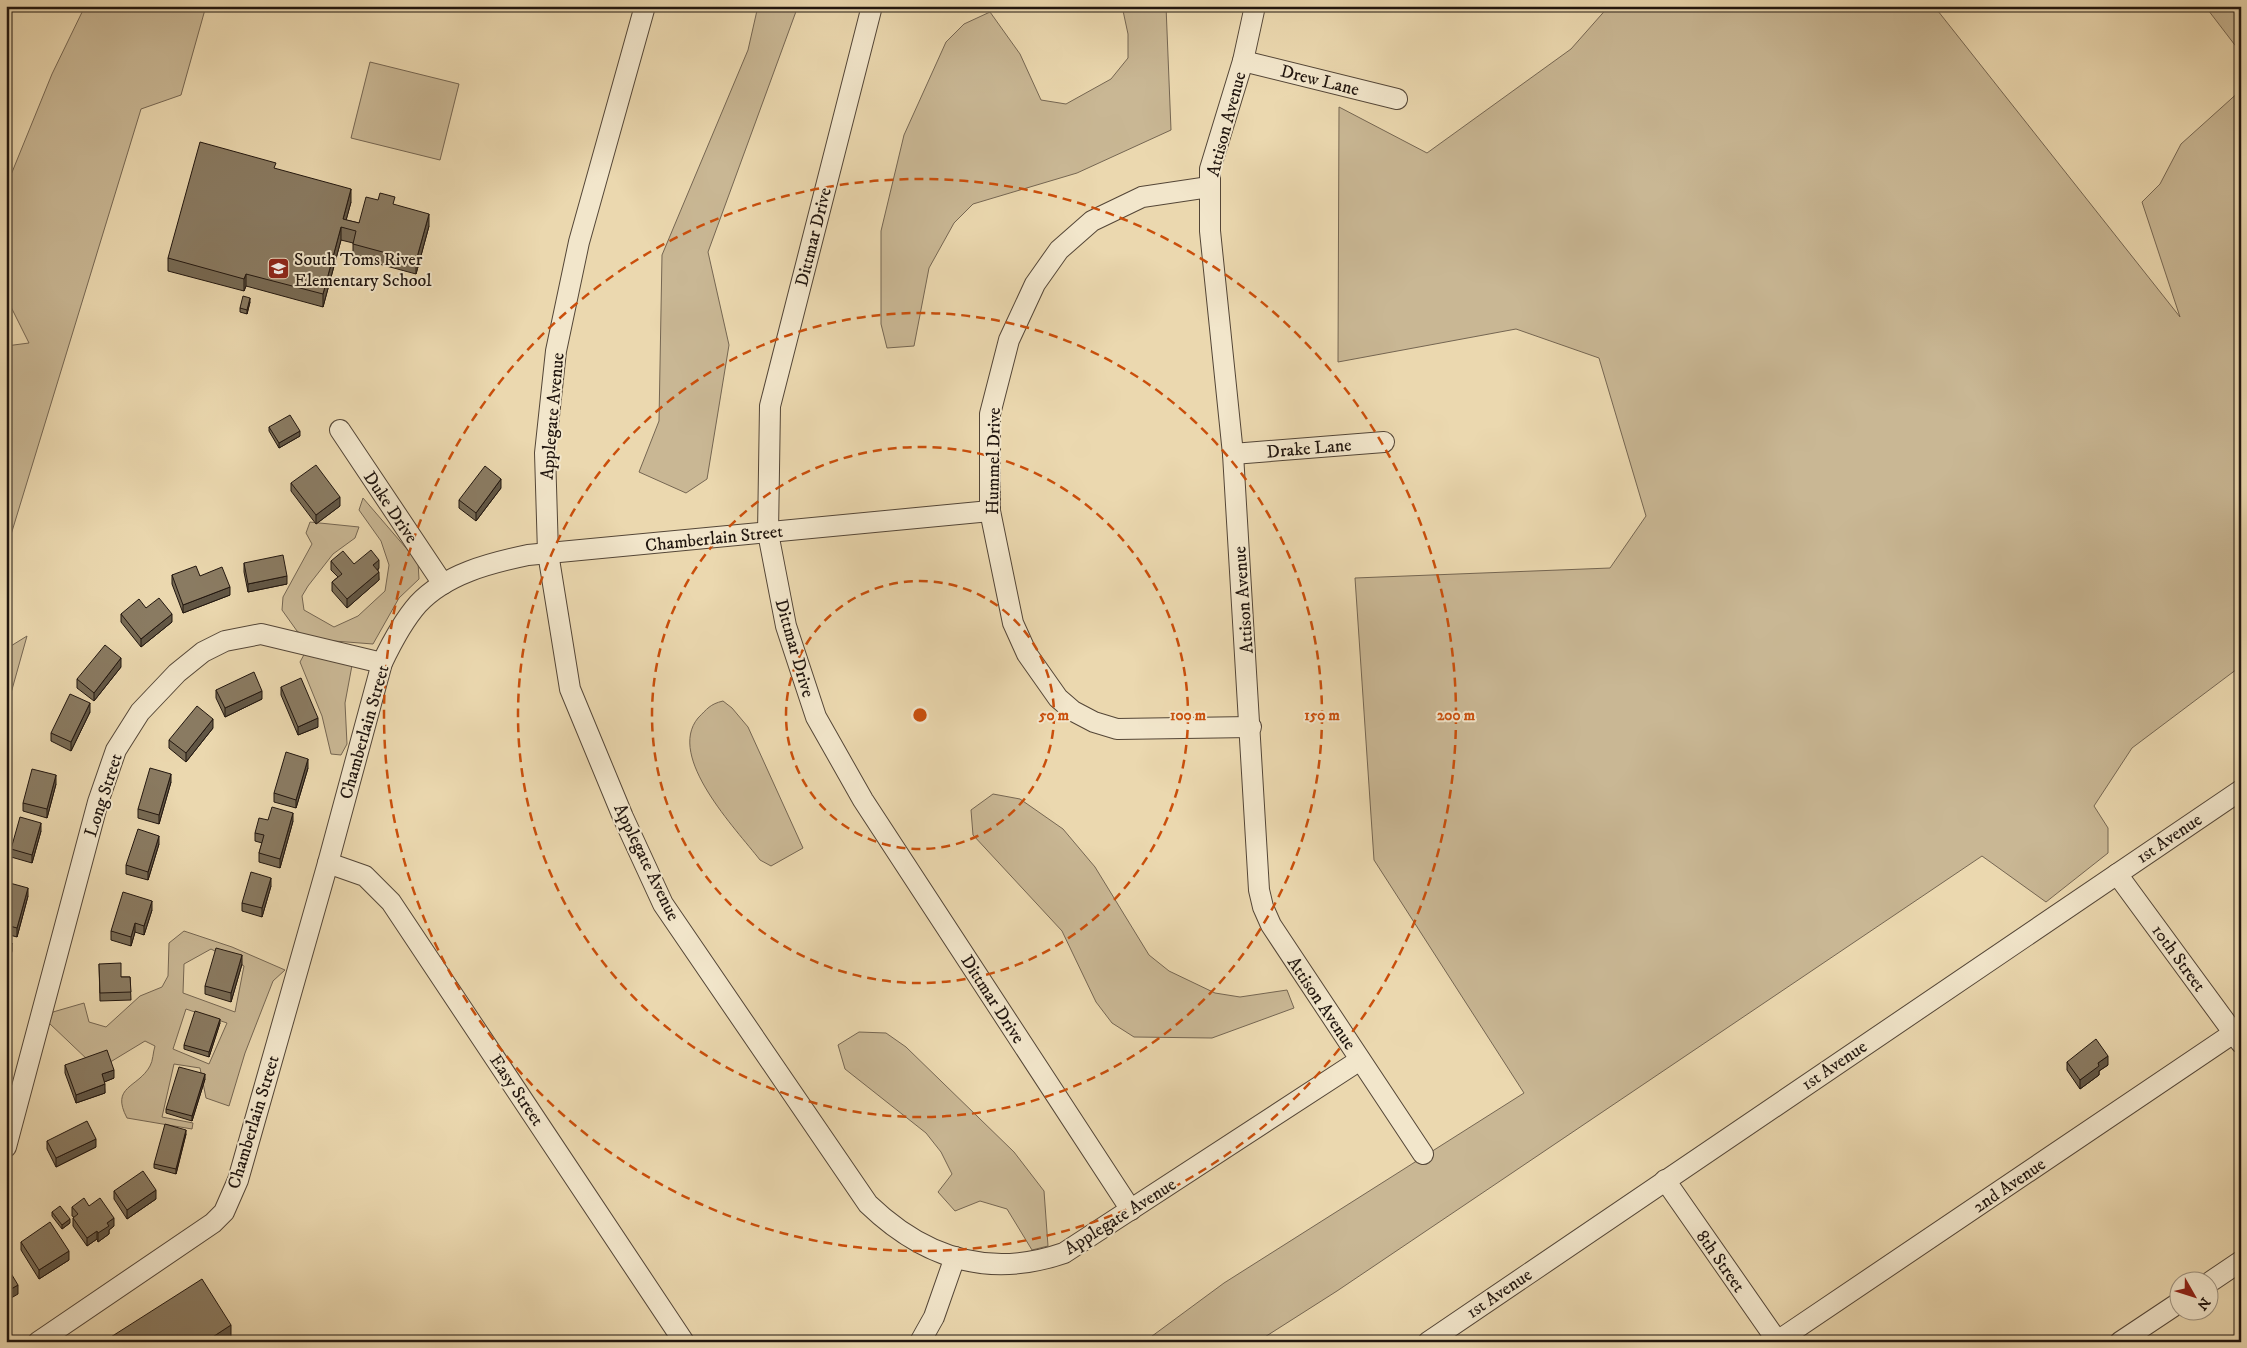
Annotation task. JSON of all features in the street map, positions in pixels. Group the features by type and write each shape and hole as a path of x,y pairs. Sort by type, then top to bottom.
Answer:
{"street":[{"name":"Applegate Avenue","path":"645,6 579,242 556,351 545,453 548,553 570,689 623,817 663,904 868,1204 887,1222 923,1246 955,1258 990,1265 1039,1262 1064,1254 1360,1060"},
{"name":"Dittmar Drive","path":"872,6 770,406 768,533 786,626 816,718 863,800 1131,1210"},
{"name":"Attison Avenue","path":"1255,6 1243,61 1210,169 1209,187 1210,231 1234,454 1259,890 1270,925 1423,1154"},
{"name":"Drew Lane","path":"1243,61 1397,100"},
{"name":"Hummel Drive","path":"1209,187 1142,197 1092,221 1059,250 1035,284 1009,340 990,414 990,511 1013,623 1027,654 1058,698 1073,711 1094,722 1116,728 1251,727"},
{"name":"Duke Drive","path":"340,430 443,584"},
{"name":"Drake Lane","path":"1234,454 1384,442"},
{"name":"Chamberlain Street","path":"38,1342 213,1223 224,1212 238,1180 328,863 382,663 396,634 419,604 443,584 480,567 520,557 990,511"},
{"name":"Long Street","path":"6,1147 98,802 116,750 140,712 177,673 204,652 225,641 261,634 382,663"},
{"name":"1st Avenue","path":"1430,1341 2241,790"},
{"name":"Easy Street","path":"328,863 366,876 391,902 684,1342"},
{"name":"10th Street","path":"2117,874 2238,1035"},
{"name":"2nd Avenue","path":"1777,1342 2238,1035"},
{"name":"8th Street","path":"1665,1180 1777,1342"},
{"path":"920,1342 934,1317 955,1258"},
{"path":"2220,1275 2241,1261"},
{"path":"2120,1342 2170,1309"}],"shaded area":[{"path":"85,6 206,6 181,95 141,109 6,551 6,346 29,343 6,297 6,187 52,74"},
{"path":"758,6 798,6 708,252 729,345 707,479 686,493 639,472 659,421 662,255 748,50"},
{"path":"1122,6 1166,6 1171,130 1077,173 973,204 954,223 929,268 914,346 887,348 881,324 881,231 904,135 946,42 964,24 990,12 1020,54 1041,100 1066,104 1111,79 1128,58 1128,34"},
{"path":"1609,6 1934,6 2180,317 2142,202 2160,184 2181,144 2241,90 2241,666 2132,748 2094,806 2108,828 2108,853 2046,902 1982,856 1337,1291 1257,1342 1144,1342 1224,1283 1524,1093 1374,860 1355,578 1610,568 1646,516 1599,358 1516,329 1338,362 1339,107 1427,153 1571,49"},
{"path":"2205,6 2241,6 2241,53"},
{"path":"370,62 459,84 440,160 351,138"},
{"path":"363,498 418,562 419,579 399,598 373,644 308,639 297,631 282,610 283,597 312,544 306,533 310,522 359,527 355,538 333,554 308,586 302,596 304,610 334,627 358,616 385,591 389,565 381,541 359,510"},
{"path":"27,636 6,711 6,649"},
{"path":"306,651 353,660 345,703 347,744 341,755 331,754 322,716 300,662"},
{"path":"723,701 732,708 748,727 803,848 771,866 760,860 721,812 697,772 691,752 690,734 698,718 706,709"},
{"path":"993,794 1020,799 1063,829 1095,867 1149,955 1169,971 1215,993 1240,997 1287,990 1294,1008 1212,1038 1134,1037 1112,1023 1096,1002 1062,931 973,835 971,810"},
{"path":"184,931 232,947 285,970 273,981 245,1053 229,1106 206,1098 200,1068 174,1064 162,1117 193,1123 192,1129 127,1118 122,1099 124,1093 150,1066 155,1046 145,1041 107,1064 90,1062 49,1023 53,1012 84,1003 89,1022 106,1027 140,996 162,987 168,976 169,943","holes":["211,949 244,966 235,1012 183,993 184,964","186,1009 227,1023 209,1064 173,1049"]},
{"path":"859,1032 886,1033 906,1047 1014,1152 1044,1191 1048,1246 1032,1250 1007,1209 980,1201 955,1211 938,1192 952,1174 941,1152 926,1133 845,1069 838,1045"}],"building":[{"path":"200,142 276,163 274,168 351,189 343,219 359,223 366,197 378,200 380,193 395,197 393,204 429,214 416,261 353,244 356,231 341,227 323,294 246,274 244,279 168,258"},
{"path":"243,296 250,298 247,310 240,308"},
{"path":"290,415 300,431 279,443 269,427"},
{"path":"316,465 340,497 316,515 291,483"},
{"path":"485,466 501,479 476,513 459,500"},
{"path":"371,550 379,560 373,565 379,572 347,599 332,582 342,574 331,561 343,551 354,564"},
{"path":"283,555 287,576 248,584 244,563"},
{"path":"196,566 200,576 222,567 230,587 183,605 172,575"},
{"path":"159,598 172,614 141,639 121,614 139,599 146,608"},
{"path":"105,645 121,658 94,693 77,679"},
{"path":"254,672 262,691 225,708 216,690"},
{"path":"301,678 318,718 298,727 281,687"},
{"path":"70,694 90,703 71,742 51,733"},
{"path":"197,706 213,719 186,753 169,740"},
{"path":"286,752 308,759 296,800 274,793"},
{"path":"150,768 171,774 159,815 138,809"},
{"path":"32,769 56,775 47,809 23,803"},
{"path":"272,807 293,813 280,859 259,853 264,835 255,833 259,818 268,820"},
{"path":"20,817 41,823 32,855 11,849"},
{"path":"138,829 159,836 148,872 126,865"},
{"path":"251,872 271,878 262,908 242,903"},
{"path":"6,882 28,888 17,928 6,925"},
{"path":"123,892 152,901 144,926 135,923 131,937 111,931"},
{"path":"6,941 12,943 6,964"},
{"path":"216,948 242,955 231,993 205,986"},
{"path":"121,963 121,977 130,977 131,992 100,993 99,964"},
{"path":"195,1011 220,1019 209,1052 184,1045"},
{"path":"2096,1039 2108,1056 2098,1063 2099,1066 2080,1080 2067,1062"},
{"path":"107,1050 114,1070 102,1074 105,1084 76,1095 65,1065"},
{"path":"179,1067 205,1074 192,1116 166,1109"},
{"path":"87,1121 96,1139 56,1158 47,1141"},
{"path":"165,1124 186,1130 176,1169 154,1164"},
{"path":"143,1171 156,1190 127,1210 114,1191"},
{"path":"84,1198 89,1206 100,1198 114,1218 107,1223 109,1226 87,1238 73,1218 78,1214 72,1207"},
{"path":"60,1206 70,1219 62,1225 52,1212"},
{"path":"50,1222 69,1251 39,1270 21,1242"},
{"path":"6,1265 18,1285 6,1292"},
{"path":"202,1279 231,1325 205,1342 103,1342"}],"place":[{"name":"South Toms River Elementary School","path":"278,269"}]}
